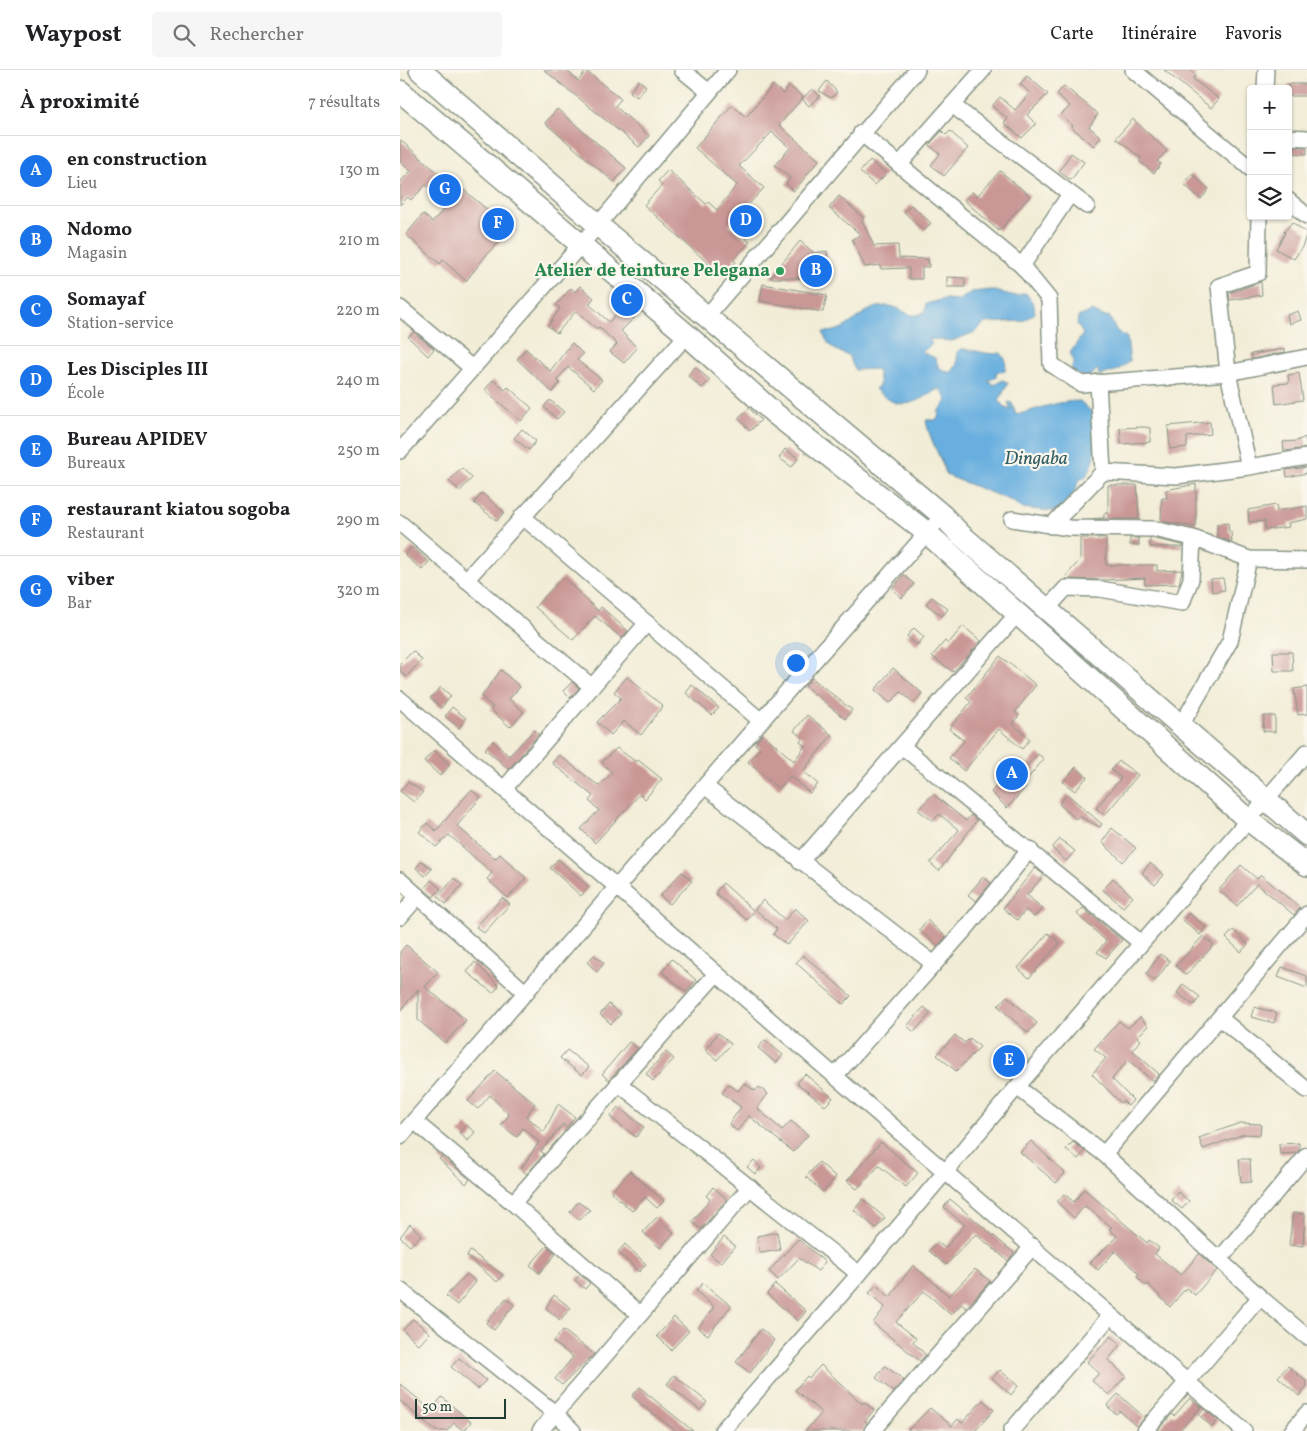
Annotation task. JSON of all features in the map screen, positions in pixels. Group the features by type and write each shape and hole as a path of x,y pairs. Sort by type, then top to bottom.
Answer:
{"highway":[{"path":"420,70 598,225 943,516 960,534 1180,727 1307,835"},
{"path":"400,91 578,245 687,336 774,413 927,533 1018,612 1247,819 1307,865"}],"street":[{"path":"682,70 709,92"},
{"path":"400,451 578,245 598,225 728,70"},
{"path":"706,317 861,133 917,70"},
{"path":"900,164 983,70"},
{"path":"1133,70 1247,166"},
{"path":"1265,85 1266,70"},
{"path":"952,105 1087,206"},
{"path":"861,133 1022,266 1049,299 1051,364 1081,384 1228,373 1307,357"},
{"path":"1292,137 1307,138"},
{"path":"1022,266 1070,194"},
{"path":"1292,203 1307,216"},
{"path":"1249,467 1228,373 1219,286 1258,273 1259,220"},
{"path":"400,308 472,368"},
{"path":"466,580 687,336"},
{"path":"1051,526 1103,472 1098,382"},
{"path":"1103,472 1176,476 1249,467 1307,457"},
{"path":"522,516 761,721"},
{"path":"400,1137 706,787 761,721 943,516"},
{"path":"1012,519 1051,526 1154,529 1194,538 1249,560 1307,560"},
{"path":"400,523 592,687"},
{"path":"1047,609 1066,588 1100,589 1182,603 1191,579 1194,538"},
{"path":"1180,727 1230,641 1249,560"},
{"path":"800,862 1018,612"},
{"path":"504,789 647,623"},
{"path":"400,699 945,1172 1033,1246 1110,1316 1244,1431"},
{"path":"903,746 1030,849 1141,943"},
{"path":"729,1429 1017,1087 1247,819 1307,752"},
{"path":"706,787 800,862 934,964"},
{"path":"834,1076 968,926 1030,849"},
{"path":"400,880 526,993"},
{"path":"400,917 418,896"},
{"path":"1104,1154 1307,914"},
{"path":"512,1203 716,974"},
{"path":"1220,1018 1307,1090"},
{"path":"618,1082 859,1274"},
{"path":"1017,1087 1104,1154 1260,1298 1307,1337"},
{"path":"414,1121 512,1203 639,1314"},
{"path":"1219,1260 1307,1155"},
{"path":"540,1431 750,1187"},
{"path":"872,1431 1033,1246"},
{"path":"400,1290 556,1414 573,1431"},
{"path":"1145,1431 1260,1298"},
{"path":"1011,1431 1110,1316"},
{"path":"1292,1431 1307,1413"}],"water":[{"name":"Dingaba","path":"991,290 1016,296 1026,293 1034,305 1035,313 1023,321 985,323 975,332 952,341 929,339 932,344 922,352 935,358 939,368 951,373 957,364 957,352 961,349 991,354 1001,353 1006,361 1005,371 996,372 996,378 988,380 994,385 1003,380 1008,383 999,401 1005,408 1011,410 1008,402 1012,403 1016,415 1072,401 1080,401 1094,414 1094,461 1085,478 1080,479 1074,493 1060,512 1021,508 1012,501 946,475 926,420 936,420 939,416 938,412 947,401 940,388 915,402 900,404 893,402 875,389 880,385 877,369 855,370 848,355 832,347 823,332 841,328 876,307 892,306 915,315 925,311 926,304 944,299 960,300 971,292"},
{"path":"1092,311 1105,317 1109,316 1116,330 1127,338 1130,361 1118,370 1099,376 1098,369 1088,378 1076,374 1071,369 1074,361 1070,353 1083,334 1077,324 1078,317"}],"building":[{"path":"544,70 566,70 578,81 586,71 621,99 615,106 649,136 639,147"},
{"path":"1164,70 1190,70 1196,75 1193,79 1219,99 1211,108"},
{"path":"1027,76 1048,94 1027,115 1036,124 1022,138 1004,123 1008,119 992,106 1000,97 1015,110 1030,93 1020,84"},
{"path":"639,80 646,86 637,97 630,92"},
{"path":"827,81 837,92 831,98 819,91"},
{"path":"1307,84 1307,96 1292,96 1292,85 1288,85"},
{"path":"773,85 783,94 789,86 803,97 779,125 819,160 794,191 786,184 790,178 775,165 790,148 772,132 739,166 764,188 729,225 750,242 733,260 736,262 723,277 644,205 662,185 658,181 668,170 706,204 708,202 717,210 737,185 695,148 732,105 746,117"},
{"path":"1064,86 1098,114 1089,127 1101,137 1094,146 1071,127 1073,126 1061,115 1070,106 1057,94"},
{"path":"812,89 820,96 809,106 802,99"},
{"path":"557,109 626,168 614,182 545,123"},
{"path":"1133,119 1167,151 1157,161 1161,164 1154,173 1139,161 1141,158 1116,138"},
{"path":"942,131 946,135 950,131 968,148 944,176 931,165 940,154 929,145"},
{"path":"400,140 461,193 464,190 490,212 487,214 509,233 488,253 466,281 443,260 440,264 406,235 423,214 432,222 448,205 426,185 411,200 408,197 400,205 400,182 411,171 400,162"},
{"path":"1292,146 1307,147 1307,154 1292,153"},
{"path":"1071,153 1084,162 1071,180 1059,172"},
{"path":"870,160 886,174 875,185 860,172"},
{"path":"1000,171 1030,196 999,231 964,200 972,192 977,196"},
{"path":"1192,174 1209,189 1201,199 1184,184"},
{"path":"839,196 864,218 862,221 874,246 898,245 899,258 928,259 929,267 922,267 922,279 909,279 909,268 881,269 880,265 865,267 852,239 861,235 829,208"},
{"path":"911,205 931,223 924,231 904,212"},
{"path":"1292,222 1307,233 1302,247 1294,259 1276,249 1284,232"},
{"path":"800,241 814,253 827,251 829,278 770,278"},
{"path":"947,277 965,278 965,287 947,287"},
{"path":"1261,282 1262,295 1230,300 1229,293"},
{"path":"763,284 827,295 823,312 760,301"},
{"path":"580,286 594,298 589,304 609,322 627,303 638,314 621,331 637,348 624,363 610,352 617,344 599,327 597,329 576,311 557,333 548,326 560,308 556,305 571,288 575,292"},
{"path":"1298,311 1301,320 1289,324 1287,315"},
{"path":"414,332 434,349 428,356 408,337"},
{"path":"572,343 583,354 577,360 602,380 594,389 568,367 557,380 560,383 552,392 517,359 526,349 550,371"},
{"path":"1285,349 1285,352 1252,359 1251,354"},
{"path":"695,367 710,380 702,388 688,376"},
{"path":"1299,373 1303,400 1276,404 1274,384 1289,383 1288,375"},
{"path":"493,380 505,390 508,387 532,408 521,421 485,390"},
{"path":"550,400 564,412 557,419 544,407"},
{"path":"749,408 761,420 750,431 738,418"},
{"path":"1210,422 1211,434 1187,437 1187,447 1170,449 1168,426"},
{"path":"1120,428 1150,428 1150,442 1121,444"},
{"path":"522,429 536,441 529,450 514,438"},
{"path":"1305,437 1307,448 1284,451 1283,442 1297,441"},
{"path":"785,449 798,458 792,467 779,458"},
{"path":"1307,467 1307,473 1287,477 1286,470"},
{"path":"462,468 472,478 460,491 449,481"},
{"path":"1196,484 1196,527 1161,521 1162,498 1167,498 1166,490"},
{"path":"1108,485 1137,485 1139,519 1090,519 1104,518 1104,513 1108,513"},
{"path":"482,493 504,512 497,521 474,503"},
{"path":"1276,505 1277,511 1307,506 1307,519 1288,523 1289,527 1265,530 1265,521 1249,522 1248,510"},
{"path":"1228,523 1232,542 1217,537 1217,524"},
{"path":"1080,538 1106,538 1106,565 1157,565 1157,571 1182,570 1179,584 1145,585 1145,578 1067,579 1065,577 1080,560"},
{"path":"1130,538 1139,538 1139,545 1130,545"},
{"path":"1150,538 1183,545 1183,547 1150,547"},
{"path":"412,547 429,562 422,570 405,555"},
{"path":"904,575 914,584 902,598 892,589"},
{"path":"563,577 598,611 601,607 628,631 622,638 595,616 573,640 535,607"},
{"path":"1223,578 1225,590 1212,592 1211,579"},
{"path":"932,597 948,609 942,616 926,604"},
{"path":"963,626 981,641 953,672 932,656 945,641 948,644"},
{"path":"914,628 924,637 917,645 907,636"},
{"path":"413,651 422,660 406,677 400,671 400,664"},
{"path":"1273,652 1292,652 1293,671 1274,671"},
{"path":"1000,656 1036,685 1015,712 1019,716 1012,723 1030,739 1022,749 999,729 964,771 949,758 964,741 949,729 971,702 966,698"},
{"path":"893,668 922,693 914,703 901,692 890,703 875,690"},
{"path":"501,670 520,687 509,699 524,712 510,727 490,709 493,707 481,697"},
{"path":"627,677 663,706 641,735 624,721 611,735 597,722 621,698 614,692"},
{"path":"812,678 852,710 845,719 805,686"},
{"path":"572,682 579,688 570,698 563,691"},
{"path":"692,685 719,708 712,715 686,693"},
{"path":"441,687 451,696 441,708 430,698"},
{"path":"1307,687 1307,714 1298,715 1294,689"},
{"path":"452,707 466,718 459,728 445,716"},
{"path":"807,715 832,735 803,771 818,784 810,793 790,776 779,789 748,762 760,748 755,744 763,734 794,761 805,746 800,742 803,738 794,731"},
{"path":"1264,716 1275,716 1275,732 1263,731"},
{"path":"534,730 539,734 509,769 485,749 493,741 509,756"},
{"path":"617,748 636,762 638,760 662,779 645,799 640,794 595,843 581,829 599,810 589,801 593,796 552,763 559,755 599,786 612,773 602,762"},
{"path":"434,750 450,765 440,776 424,761"},
{"path":"1038,754 1044,759 1022,785 1026,787 1007,808 991,792 1010,770 1017,776"},
{"path":"1119,761 1138,775 1105,815 1096,808 1121,778 1111,770"},
{"path":"1076,767 1087,777 1075,791 1063,782"},
{"path":"408,782 423,792 414,802 400,791"},
{"path":"471,790 481,797 457,826 495,859 500,854 526,878 508,898 487,879 492,873 449,835 436,847 419,832 427,823 436,831"},
{"path":"933,794 966,821 971,815 977,820 939,871 930,863 959,830 939,814 933,821 918,810"},
{"path":"1067,794 1102,824 1100,827 1079,816 1076,819 1059,804"},
{"path":"1112,828 1136,848 1123,862 1102,842"},
{"path":"1060,839 1075,851 1066,861 1052,848"},
{"path":"558,859 589,887 581,896 550,868"},
{"path":"422,861 432,869 425,876 416,868"},
{"path":"1150,863 1164,875 1155,885 1142,873"},
{"path":"1241,865 1257,879 1261,875 1300,908 1294,915 1257,884 1237,906 1219,890"},
{"path":"1035,868 1044,875 1027,895 1043,909 1034,917 1026,910 1017,920 1003,908"},
{"path":"682,872 692,881 670,904 660,896"},
{"path":"983,877 991,883 976,901 968,895"},
{"path":"454,878 462,885 446,904 438,897"},
{"path":"1113,878 1133,897 1123,907 1103,890"},
{"path":"431,880 441,889 433,897 424,889"},
{"path":"723,883 754,911 747,920 716,894 716,891"},
{"path":"502,898 510,904 484,933 476,927"},
{"path":"763,900 785,920 795,908 809,921 787,945 773,934 777,929 755,909"},
{"path":"1083,908 1122,940 1106,958 1097,952 1106,941 1077,914"},
{"path":"1189,913 1206,927 1200,935 1183,920"},
{"path":"927,920 946,937 938,946 919,930"},
{"path":"1233,930 1248,944 1241,952 1226,938"},
{"path":"1048,933 1060,943 1029,978 1018,968"},
{"path":"1203,936 1214,945 1186,975 1176,966"},
{"path":"406,945 438,972 425,987 466,1020 445,1043 418,1020 418,989 400,1011 400,952"},
{"path":"1160,954 1170,961 1155,981 1146,974"},
{"path":"594,955 604,963 597,972 587,962"},
{"path":"803,955 851,996 843,1004 796,963"},
{"path":"672,959 696,980 686,992 662,972"},
{"path":"475,962 499,986 493,993 467,972"},
{"path":"1282,967 1307,976 1307,988 1278,977"},
{"path":"1183,984 1200,997 1194,1005 1177,993"},
{"path":"1007,996 1037,1023 1028,1033 998,1006"},
{"path":"609,1004 621,1014 611,1024 600,1014"},
{"path":"924,1007 931,1013 914,1032 907,1026"},
{"path":"1254,1007 1277,1013 1274,1023 1251,1017"},
{"path":"1140,1017 1148,1026 1137,1037 1141,1040 1132,1050 1159,1074 1153,1081 1128,1060 1112,1079 1133,1100 1128,1106 1123,1101 1121,1103 1092,1074 1106,1058 1094,1049 1119,1021 1128,1028"},
{"path":"718,1033 731,1044 717,1060 705,1050"},
{"path":"955,1035 965,1043 970,1038 980,1047 956,1071 937,1055"},
{"path":"765,1040 783,1055 776,1063 758,1048"},
{"path":"629,1042 638,1048 609,1080 602,1074"},
{"path":"567,1050 589,1067 582,1075 560,1058"},
{"path":"666,1052 674,1059 653,1081 646,1074"},
{"path":"495,1071 535,1104 526,1116 544,1132 558,1104 575,1117 566,1128 563,1124 541,1151 544,1154 527,1174 521,1169 539,1142 523,1128 517,1137 501,1125 509,1115 490,1095 478,1109 468,1101"},
{"path":"805,1074 833,1098 825,1106 797,1083"},
{"path":"744,1083 755,1091 759,1087 768,1094 757,1108 782,1130 791,1121 808,1135 793,1152 749,1116 737,1131 729,1124 741,1107 722,1093 729,1084 738,1091"},
{"path":"618,1107 644,1127 636,1137 610,1117"},
{"path":"1240,1123 1261,1124 1260,1135 1244,1134 1203,1149 1199,1138"},
{"path":"466,1125 475,1132 468,1141 459,1133"},
{"path":"1031,1141 1065,1173 1056,1183 1020,1152"},
{"path":"881,1142 918,1173 906,1187 879,1166 857,1189 847,1181"},
{"path":"1073,1142 1085,1151 1078,1159 1066,1149"},
{"path":"1299,1143 1297,1153 1280,1154 1279,1144"},
{"path":"442,1156 470,1179 466,1184 439,1159"},
{"path":"1239,1159 1250,1159 1251,1182 1241,1183"},
{"path":"754,1160 761,1168 755,1174 747,1167"},
{"path":"819,1162 836,1177 823,1192 806,1177"},
{"path":"630,1171 664,1201 657,1208 645,1197 632,1211 611,1192"},
{"path":"713,1187 727,1199 701,1229 692,1222 710,1199 706,1196"},
{"path":"1084,1189 1147,1243 1149,1240 1159,1248 1155,1254 1181,1275 1199,1254 1217,1270 1195,1295 1186,1288 1170,1307 1148,1284 1146,1286 1137,1277 1139,1274 1115,1251 1098,1270 1090,1263 1117,1236 1109,1229 1112,1227 1085,1206 1074,1218 1057,1202 1064,1194 1074,1202"},
{"path":"1178,1192 1189,1201 1182,1209 1171,1200"},
{"path":"863,1199 885,1218 876,1228 854,1210"},
{"path":"950,1199 1014,1253 1008,1261 976,1234 946,1265 929,1251 937,1242 945,1248 965,1225 944,1207"},
{"path":"578,1202 590,1210 579,1220 570,1212"},
{"path":"1293,1213 1305,1214 1303,1246 1289,1245"},
{"path":"657,1217 674,1233 660,1248 643,1232"},
{"path":"410,1224 421,1235 410,1246 400,1237"},
{"path":"777,1232 780,1250 760,1253 757,1236"},
{"path":"724,1237 735,1246 721,1263 710,1254"},
{"path":"798,1239 825,1262 818,1271 799,1258 778,1280 769,1271"},
{"path":"625,1244 646,1264 639,1272 618,1252"},
{"path":"547,1246 556,1254 539,1273 530,1265"},
{"path":"470,1251 503,1275 497,1282 467,1256"},
{"path":"913,1265 949,1296 975,1269 990,1281 966,1308 961,1304 951,1315 924,1291 896,1322 916,1338 913,1342 926,1355 920,1361 873,1323 885,1307 869,1293 876,1285 890,1297"},
{"path":"467,1274 476,1282 457,1305 446,1296"},
{"path":"580,1275 590,1283 585,1289 575,1280"},
{"path":"703,1283 731,1306 708,1335 698,1328 714,1307 696,1291"},
{"path":"775,1284 806,1311 798,1321 767,1294"},
{"path":"554,1295 571,1308 560,1320 546,1308"},
{"path":"506,1298 514,1305 494,1330 486,1323"},
{"path":"674,1317 689,1331 671,1350 657,1336"},
{"path":"413,1319 430,1333 419,1345 403,1330"},
{"path":"761,1329 774,1340 750,1373 736,1362"},
{"path":"563,1330 594,1354 562,1385 555,1379 573,1357 553,1342"},
{"path":"1111,1336 1121,1344 1108,1360 1126,1376 1109,1395 1092,1381 1099,1373 1087,1362"},
{"path":"459,1358 486,1380 478,1389 451,1367"},
{"path":"821,1365 862,1404 864,1402 874,1410 865,1421 867,1423 863,1431 805,1431 822,1413 795,1390 807,1376 809,1378"},
{"path":"885,1366 904,1380 894,1392 876,1378"},
{"path":"1288,1366 1307,1382 1307,1387 1299,1396 1278,1377"},
{"path":"1000,1370 1018,1386 1011,1395 992,1378"},
{"path":"674,1375 707,1402 700,1410 667,1384"},
{"path":"400,1384 431,1410 442,1397 471,1422 464,1431 454,1423 447,1431 436,1431 400,1401"},
{"path":"640,1387 693,1431 676,1431 642,1405 632,1396"},
{"path":"1118,1394 1144,1417 1147,1414 1137,1427 1120,1411 1116,1414 1107,1406"},
{"path":"1190,1398 1201,1407 1179,1431 1157,1431 1172,1414 1174,1416"},
{"path":"983,1400 994,1410 975,1431 907,1431 930,1408 952,1426 958,1419 962,1423"},
{"path":"1204,1409 1218,1420 1212,1427 1199,1415"}],"place":[{"name":"viber","path":"445,190"},
{"name":"Les Disciples III","path":"746,221"},
{"name":"restaurant kiatou sogoba","path":"498,224"},
{"name":"Atelier de teinture Pelegana","path":"780,271"},
{"name":"Ndomo","path":"816,271"},
{"name":"Somayaf","path":"627,300"},
{"name":"en construction","path":"1012,774"},
{"name":"Bureau APIDEV","path":"1009,1061"}]}
